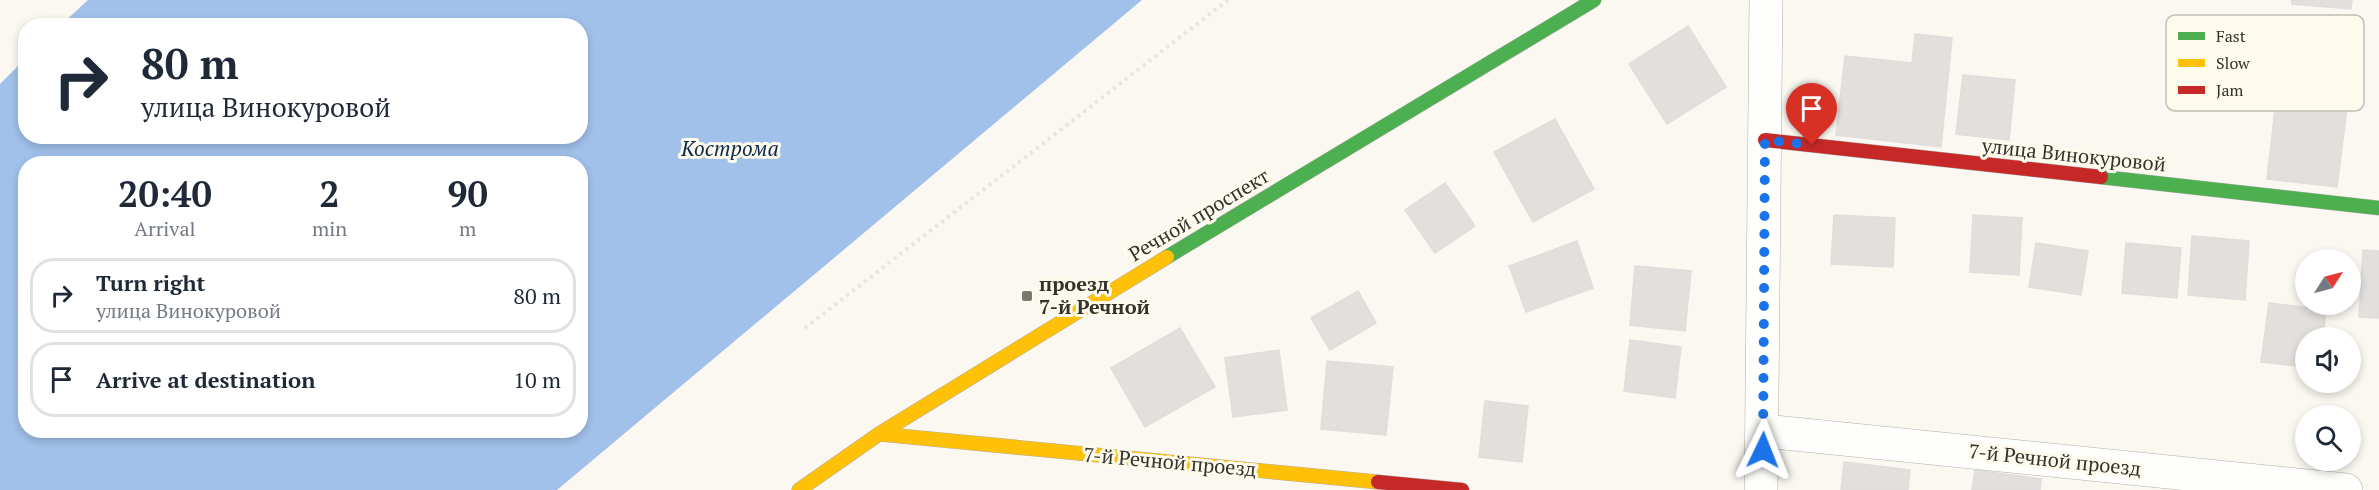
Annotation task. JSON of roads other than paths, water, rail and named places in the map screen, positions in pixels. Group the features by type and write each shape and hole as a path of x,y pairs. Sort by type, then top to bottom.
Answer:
{"street":[{"name":"Речной проспект","path":"799,490 879,434 1047,329 1593,0"},
{"path":"1761,490 1764,430 1766,0"},
{"name":"улица Винокуровой","path":"1765,140 2379,208"},
{"name":"7-й Речной проезд","path":"1764,430 2346,490"},
{"name":"7-й Речной проезд","path":"879,434 1462,490"}],"water":[{"name":"Кострома","path":"88,0 1142,0 557,490 0,490 0,84 18,66 18,144 588,144 588,18 69,18"}],"place":[{"name":"проезд 7-й Речной","path":"1027,296"}]}
